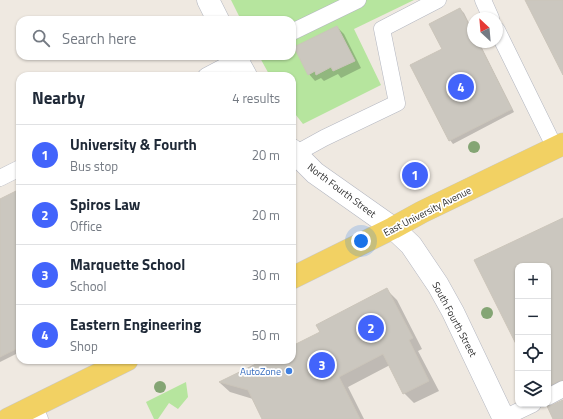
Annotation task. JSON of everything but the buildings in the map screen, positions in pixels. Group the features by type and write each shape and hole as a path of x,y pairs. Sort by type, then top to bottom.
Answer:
{"main road":[{"name":"East University Avenue","path":"296,276 422,212 559,146"},
{"path":"8,419 37,413 120,364"}],"street":[{"path":"208,0 216,16"},
{"name":"North Fourth Street","path":"296,154 315,173 393,228"},
{"name":"South Fourth Street","path":"393,228 411,245 438,285 453,312 503,419"}],"lane":[{"path":"296,30 358,0"},
{"path":"296,151 397,103 382,29 438,0"},
{"path":"483,0 488,12"},
{"path":"503,41 559,146"},
{"path":"216,72 240,62"},
{"path":"0,178 16,170"},
{"path":"551,395 563,389"},
{"path":"503,419 527,407"}],"green space":[{"path":"231,0 414,0 354,29 381,85 303,124 296,115 296,72 268,72 261,60 296,60 296,16 239,16"},
{"path":"186,382 188,397 178,409 169,403 158,419 154,419 146,402"}],"place":[{"name":"Eastern Engineering","path":"461,87"},
{"name":"University & Fourth","path":"415,175"},
{"name":"Spiros Law","path":"371,328"},
{"name":"Marquette School","path":"322,365"},
{"name":"AutoZone","path":"289,371"}]}
